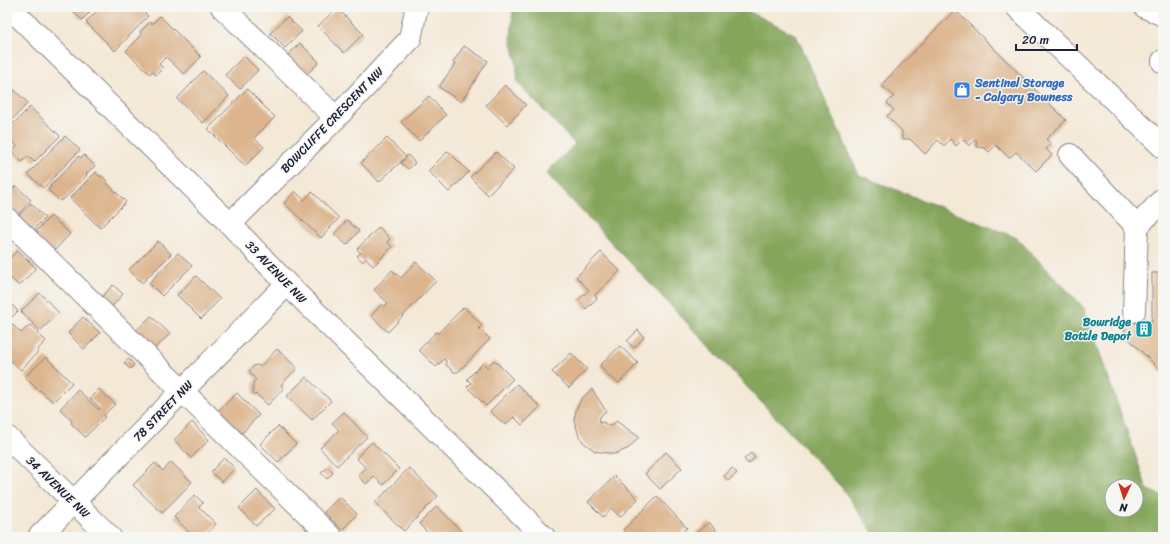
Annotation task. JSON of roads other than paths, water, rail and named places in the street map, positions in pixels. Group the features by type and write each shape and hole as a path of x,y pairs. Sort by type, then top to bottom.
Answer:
{"street":[{"name":"33 AVENUE NW","path":"9,7 230,224 287,284 544,537"},
{"path":"222,7 336,118"},
{"name":"BOWCLIFFE CRESCENT NW","path":"230,224 336,118 410,39 416,10 415,7"},
{"path":"1145,7 1163,15"},
{"path":"1031,12 1163,147"},
{"path":"1070,155 1137,227"},
{"path":"1134,311 1137,227 1163,199"},
{"path":"7,219 331,537"},
{"name":"78 STREET NW","path":"39,537 287,284"},
{"name":"34 AVENUE NW","path":"7,437 110,537"}],"place":[{"name":"Sentinel Storage - Calgary Bowness","path":"962,90"},
{"name":"Bowridge Bottle Depot","path":"1144,329"}]}
